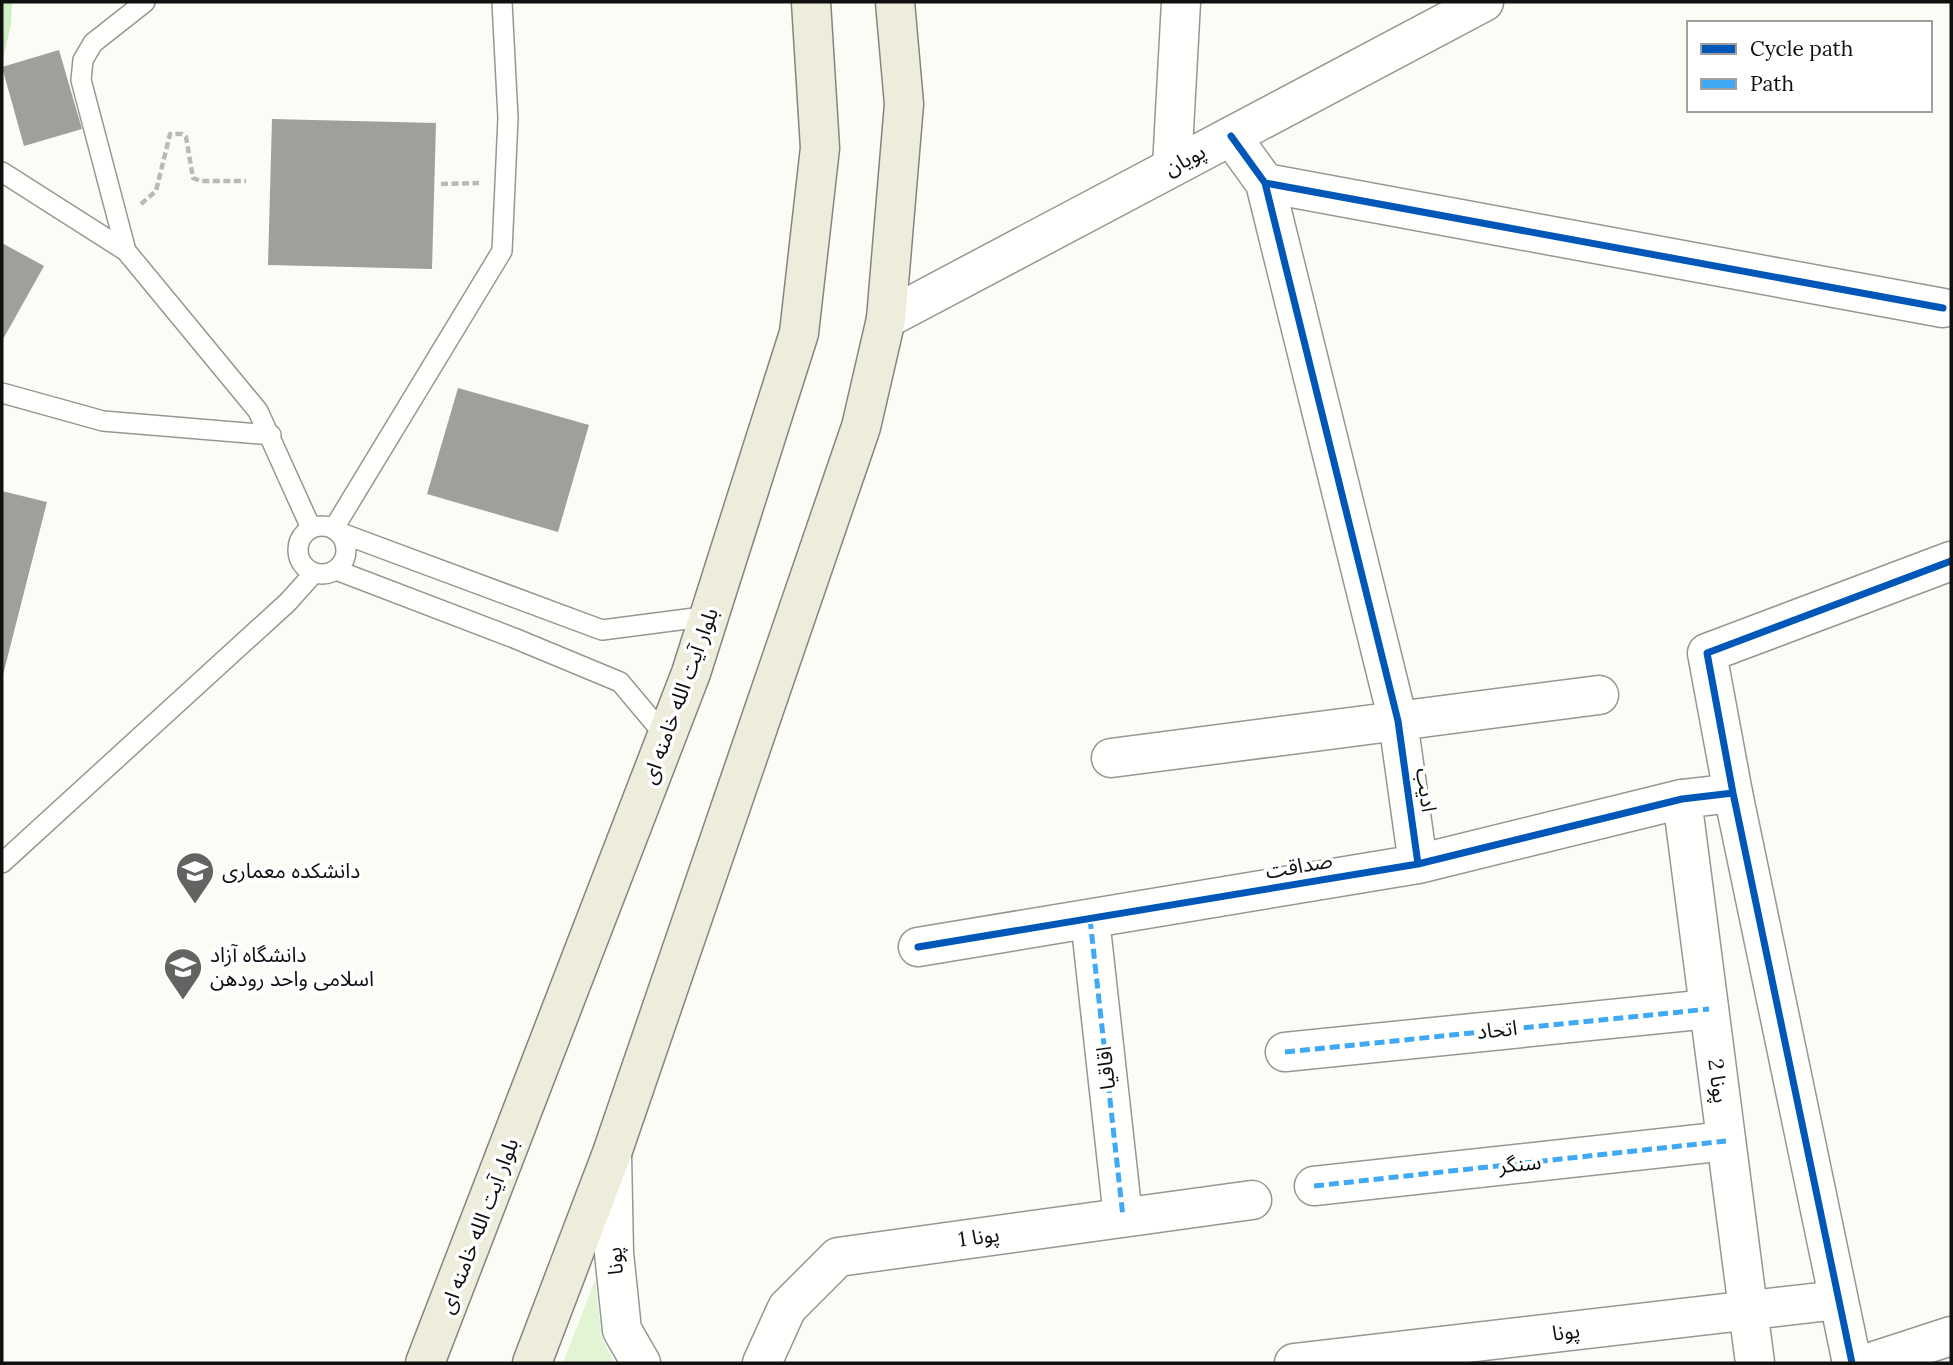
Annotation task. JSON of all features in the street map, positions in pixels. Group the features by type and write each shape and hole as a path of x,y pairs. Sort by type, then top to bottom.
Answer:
{"main road":[{"name":"بلوار آیت الله خامنه ای","path":"425,1363 667,738 710,616 799,333 820,148 811,2"},
{"path":"532,1363 612,1153 861,427 886,319 904,104 895,2"}],"street":[{"path":"1172,167 1181,2"},
{"name":"پویان","path":"886,319 1484,2"},
{"path":"1231,136 1265,183 1943,308"},
{"name":"ادیب","path":"1265,183 1398,721 1418,863"},
{"path":"1852,1363 1733,793 1707,653 1951,561"},
{"path":"1111,758 1599,695"},
{"name":"صداقت","path":"918,947 1418,863 1682,799 1733,793"},
{"name":"پونا 2","path":"1682,799 1755,1363"},
{"name":"اقاقیا","path":"1090,919 1123,1217"},
{"name":"اتحاد","path":"1285,1052 1709,1009"},
{"name":"سنگر","path":"1314,1186 1726,1141"},
{"name":"پونا","path":"612,1153 614,1253 622,1330 641,1363"},
{"name":"پونا 1","path":"762,1363 787,1308 838,1257 1252,1200"},
{"name":"پونا","path":"1294,1363 1839,1300"},
{"path":"1868,1363 1951,1336"}],"lane":[{"path":"126,251 81,80 83,60 93,43 145,2"},
{"path":"337,531 502,251 508,118 502,2"},
{"path":"2,173 126,251 258,411 311,528"},
{"path":"2,393 103,421 271,435"},
{"path":"337,531 347,548 346,556 336,570 326,574 314,573 301,563 298,547 304,532 319,525 337,531 602,630 710,616"},
{"path":"336,570 620,682 667,738"},
{"path":"2,863 288,602 314,573"}],"path":[{"path":"119,222 156,191 170,134 182,134 186,137 193,178 201,181 246,181"}],"green space":[{"path":"2,2 12,2 11,24 2,63"},
{"path":"595,1280 602,1338 614,1363 563,1363"}],"building":[{"path":"59,50 82,129 24,146 2,67"},
{"path":"272,119 436,123 432,269 268,265"},
{"path":"2,243 44,266 2,341"},
{"path":"458,388 589,425 558,532 427,494"},
{"path":"2,491 47,502 3,675 2,675"}],"marked path":[{"path":"1090,919 1123,1217"},
{"path":"1285,1052 1709,1009"},
{"path":"1314,1186 1726,1141"}],"cycle path":[{"path":"1231,136 1265,183 1398,721 1418,864"},
{"path":"1265,183 1943,308"},
{"path":"1852,1363 1733,793 1707,653 1951,561"},
{"path":"918,947 1418,864 1682,799 1733,793"}],"place":[{"name":"دانشکده معماری","path":"195,905"},
{"name":"دانشگاه آزاد اسلامی واحد رودهن","path":"183,1001"}]}
